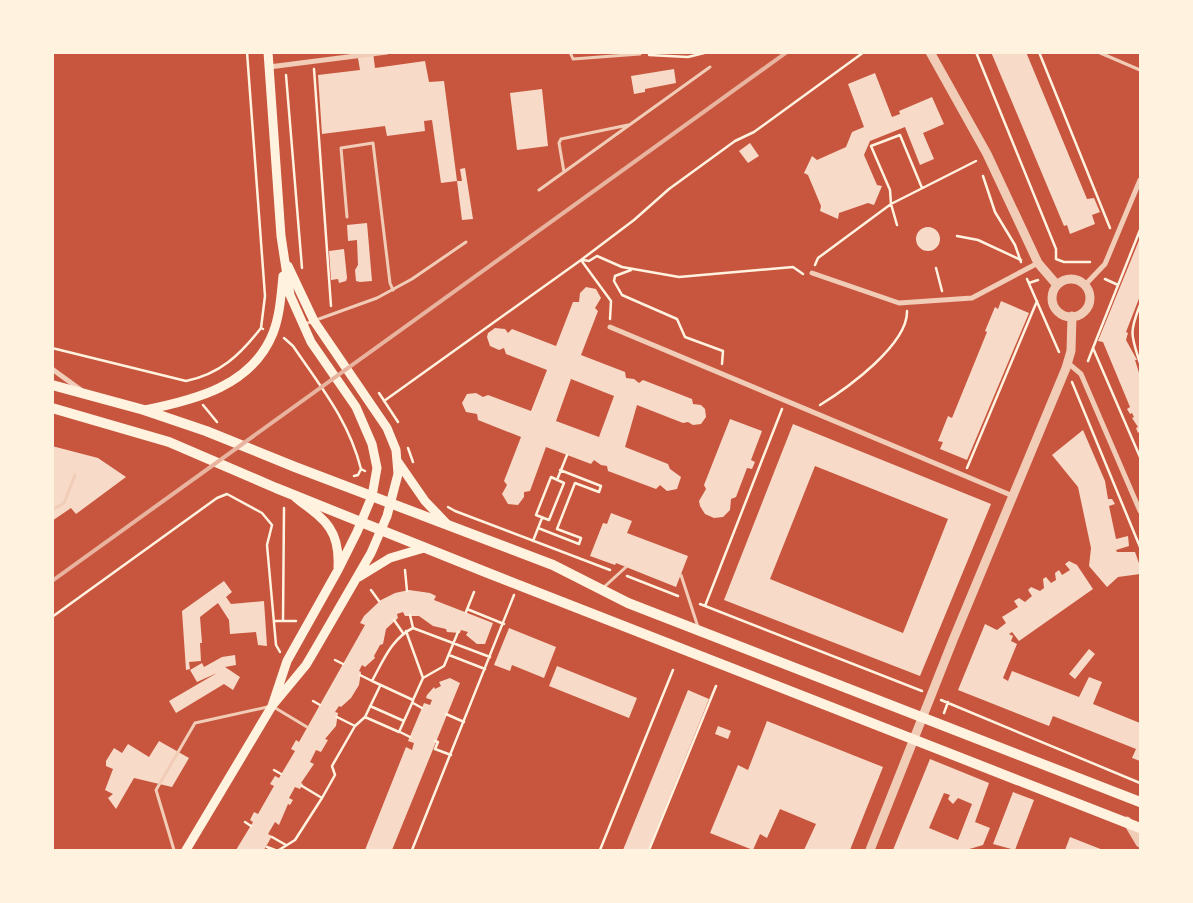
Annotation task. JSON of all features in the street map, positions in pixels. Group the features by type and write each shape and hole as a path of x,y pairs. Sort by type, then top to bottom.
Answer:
{"main road":[{"path":"268,52 281,236 290,295 302,325 320,356 353,402 374,449 377,468 372,496 361,522 338,570 287,661 272,706"},
{"path":"285,259 314,321 387,428 398,462 425,501 447,524"},
{"path":"144,410 197,398 215,391 243,373 266,348 278,317 285,259"},
{"path":"52,385 144,410 206,431 553,565 628,603 1140,802"},
{"path":"52,408 169,442 424,548 914,738 1140,828"},
{"path":"186,850 272,706 306,665 357,578 382,530 398,474 398,462"},
{"path":"290,493 325,520 332,529 339,550 338,570"},
{"path":"357,578 390,558 424,548"}],"street":[{"path":"269,67 387,52"},
{"path":"930,52 987,154 1038,263 1057,285"},
{"path":"1085,285 1105,264 1140,180"},
{"path":"812,273 899,303 972,298 1038,263"},
{"path":"1071,279 1085,285 1090,296 1088,305 1083,313 1072,316 1064,315 1054,306 1052,298 1057,285 1071,279"},
{"path":"870,850 922,717 1067,366 1073,336 1072,316"},
{"path":"610,327 1013,496"},
{"path":"1067,366 1081,374 1140,511"},
{"path":"52,369 85,393"},
{"path":"1126,821 1140,843"}],"lane":[{"path":"570,52 573,59 640,54"},
{"path":"1098,52 1140,70"},
{"path":"539,190 710,67"},
{"path":"564,172 559,143 561,139 631,124"},
{"path":"347,217 341,148 373,143 390,283 393,290"},
{"path":"302,325 377,298 393,290 466,242"},
{"path":"52,510 64,504 75,476"},
{"path":"602,589 626,567"},
{"path":"681,575 699,630"},
{"path":"174,850 156,790 194,723 272,706 307,727"}],"path":[{"path":"640,54 688,57 708,52"},
{"path":"384,401 581,260 634,220 669,189 864,52"},
{"path":"976,52 1056,248 1056,258 1064,262 1090,262"},
{"path":"1039,52 1115,240"},
{"path":"314,62 331,315"},
{"path":"285,65 303,273"},
{"path":"897,225 891,204 890,190 871,146 900,135 922,188"},
{"path":"972,152 979,166"},
{"path":"581,260 589,261 597,256 633,269 679,277 792,267 803,274 812,273 818,258 891,204 976,160"},
{"path":"982,172 995,212 1015,245 1029,283 1067,366 1140,547"},
{"path":"1088,361 1140,230"},
{"path":"957,236 978,240 1021,260"},
{"path":"581,260 611,301 610,327"},
{"path":"936,268 945,300"},
{"path":"633,269 615,276 614,281 622,296 677,319 685,337 723,351 722,374"},
{"path":"1105,279 1118,286"},
{"path":"1029,283 1038,280"},
{"path":"963,475 1037,301"},
{"path":"810,411 843,391 885,356 907,320 906,302"},
{"path":"1140,305 1131,328 1132,339 1140,363"},
{"path":"52,348 186,381 204,377 221,369 243,351 261,328"},
{"path":"1093,348 1140,457"},
{"path":"186,381 218,424"},
{"path":"705,606 786,400"},
{"path":"557,480 567,455"},
{"path":"351,476 358,475 361,469"},
{"path":"538,528 579,544 581,538 557,529 575,483 599,492 601,486 560,470"},
{"path":"550,477 557,480 564,483 553,512 549,520 542,518 536,515 546,487 550,477"},
{"path":"52,617 217,498 228,494 262,513 272,525 267,545 276,647 287,661"},
{"path":"442,503 455,511 620,573 932,695 1140,783"},
{"path":"283,621 284,508"},
{"path":"533,541 542,518"},
{"path":"405,570 407,591"},
{"path":"371,590 379,601"},
{"path":"474,592 466,611 504,624"},
{"path":"412,850 511,607"},
{"path":"410,615 413,628"},
{"path":"274,620 310,621"},
{"path":"394,620 405,632 423,678"},
{"path":"372,681 395,640 413,628 490,657"},
{"path":"399,732 423,678 444,666 458,632"},
{"path":"449,655 486,669"},
{"path":"336,660 343,664"},
{"path":"600,850 672,670"},
{"path":"360,674 422,708"},
{"path":"279,850 295,840 322,798 335,775 332,766 355,726 365,717 380,686"},
{"path":"650,850 716,686"},
{"path":"313,701 320,704"},
{"path":"370,706 404,722"},
{"path":"446,714 464,722"},
{"path":"337,716 355,726"},
{"path":"365,717 410,737"},
{"path":"435,741 438,742 435,749 451,755"},
{"path":"274,770 281,774"},
{"path":"302,786 322,798"},
{"path":"245,822 251,826"},
{"path":"272,837 286,845"},
{"path":"267,846 274,850"}],"building":[{"path":"357,52 373,52 375,68 425,61 429,82 444,81 457,181 441,183 432,120 424,121 425,131 387,136 385,126 322,134 318,75 360,70"},
{"path":"991,52 1026,52 1087,199 1094,198 1100,212 1092,215 1095,224 1070,234 1067,225 1064,226"},
{"path":"674,69 676,83 645,89 645,92 634,94 631,76"},
{"path":"875,73 892,117 900,114 899,111 932,97 944,124 923,133 934,159 920,165 905,127 870,141 864,155 877,185 882,186 874,205 868,203 839,213 838,219 820,211 821,206 808,175 804,173 812,156 817,160 846,147 852,132 864,127 848,84"},
{"path":"542,89 548,146 517,150 510,93"},
{"path":"750,143 759,156 748,163 739,151"},
{"path":"465,168 473,219 462,220 457,181 462,181 460,169"},
{"path":"367,223 372,281 360,282 356,281 355,270 358,265 357,240 348,241 347,225"},
{"path":"928,227 937,230 940,239 937,248 928,251 919,248 916,239 919,230"},
{"path":"1140,238 1140,296 1126,332 1128,333 1126,340 1137,360 1135,360 1140,376 1140,431 1138,433 1136,428 1138,427 1132,418 1134,417 1132,413 1130,414 1127,409 1130,407 1103,342 1098,341"},
{"path":"344,249 347,278 346,281 339,283 338,279 331,280 329,251"},
{"path":"586,287 596,289 601,298 595,308 598,311 581,355 625,372 626,378 634,379 639,383 643,380 692,399 693,404 701,405 705,409 706,417 701,424 693,425 637,405 625,447 668,464 670,469 681,477 677,489 667,491 660,485 656,489 608,471 607,466 601,465 594,460 591,464 546,447 530,491 524,492 524,497 518,505 508,504 502,494 507,485 504,481 521,437 478,420 477,414 466,412 462,403 467,394 476,393 483,397 488,395 531,411 547,370 506,354 504,348 499,350 490,346 487,337 488,333 495,328 505,329 508,333 512,329 556,346 573,302 579,302 580,293","holes":["571,379 614,396 599,437 556,421"]},
{"path":"1001,301 1029,313 967,460 940,449 943,442 938,441 948,416 952,418 987,332 985,331 995,307 998,309"},
{"path":"730,419 762,431 751,460 755,462 752,469 747,468 736,497 731,499 730,510 723,517 714,518 705,514 699,501 706,489 704,485"},
{"path":"793,424 991,504 920,676 724,600","holes":["815,466 948,519 903,633 770,579"]},
{"path":"1083,430 1105,481 1108,499 1112,499 1115,504 1109,506 1116,539 1128,536 1129,546 1116,550 1117,552 1135,552 1140,566 1140,574 1118,577 1107,587 1089,566 1091,548 1078,487 1052,455"},
{"path":"52,446 98,458 126,477 76,514 71,508 52,521"},
{"path":"611,513 632,521 627,533 688,556 676,587 616,563 615,565 590,556 603,523 607,524"},
{"path":"1069,561 1077,565 1093,589 1019,641 1012,632 1009,634 1013,636 1011,641 1017,644 1003,678 1008,681 1012,671 1079,697 1089,677 1102,682 1093,704 1140,723 1140,761 1132,758 1136,749 1053,716 1049,726 958,690 985,624 997,630 1006,623 1002,617 1018,607 1014,601 1019,598 1025,602 1032,596 1028,590 1031,587 1040,591 1044,588 1043,579 1046,577 1051,583 1056,580 1055,573 1059,570 1062,575 1070,570 1065,564"},
{"path":"224,581 232,592 226,597 231,604 264,601 267,646 258,645 256,632 230,634 229,620 218,603 200,617 201,661 189,662 190,669 186,670 182,611"},
{"path":"409,590 430,593 436,596 434,600 493,623 485,644 477,644 466,635 468,632 461,630 460,633 447,632 446,629 433,626 419,616 405,616 403,612 397,614 398,618 386,629 383,644 380,645 374,656 375,658 365,667 362,665 359,671 361,672 359,685 351,698 341,707 339,706 335,712 338,713 336,726 325,739 328,740 321,752 316,750 310,762 314,764 301,783 303,784 300,789 295,787 289,798 293,800 290,805 288,804 279,825 275,822 268,834 272,836 264,850 236,850 253,822 250,820 254,812 258,814 274,786 270,784 275,776 279,778 295,751 291,749 296,740 299,742 365,625 360,623 364,616 381,600 395,593"},
{"path":"509,628 556,647 544,678 512,665 510,671 494,665"},
{"path":"1089,649 1095,654 1075,679 1069,674"},
{"path":"235,655 236,665 225,667 240,677 233,690 224,684 176,713 169,701 217,673 197,682 190,670 202,663 204,667 222,657"},
{"path":"557,666 637,698 629,718 549,686"},
{"path":"450,678 460,683 392,850 365,850 406,747 412,750 414,743 408,741 424,703 430,705 432,700 426,698 427,695 434,687 435,689 441,686 439,682"},
{"path":"688,690 709,699 648,850 623,850"},
{"path":"767,721 883,767 850,850 804,850 816,824 780,809 767,838 760,834 753,850 710,833 738,765 748,770"},
{"path":"718,726 731,731 728,739 715,734"},
{"path":"159,741 189,758 172,787 134,778 116,809 108,798 113,794 105,790 113,769 106,766 106,761 114,748 122,753 128,744 149,757"},
{"path":"930,759 989,783 975,822 990,828 983,845 966,850 893,850","holes":["944,793 950,795 948,799 953,804 958,798 972,804 958,840 929,828"]},
{"path":"1013,792 1034,800 1015,850 993,844"},
{"path":"1070,837 1103,850 1065,850"}],"railway":[{"path":"52,581 787,52"}]}
